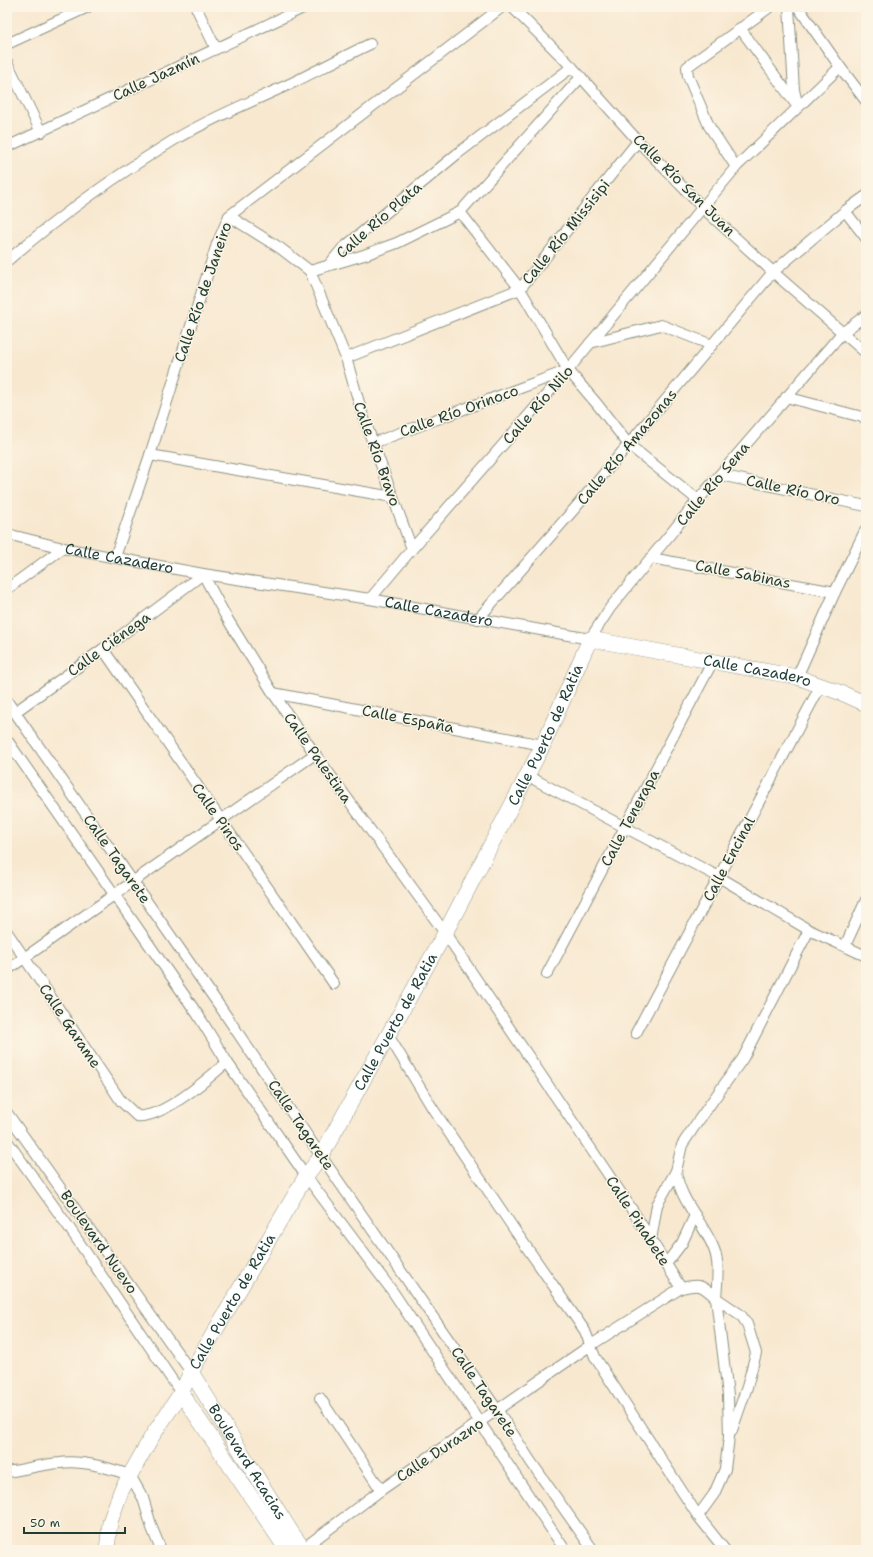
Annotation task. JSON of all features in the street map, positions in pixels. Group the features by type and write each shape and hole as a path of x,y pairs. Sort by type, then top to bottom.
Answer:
{"street":[{"path":"7,44 88,7"},
{"path":"196,7 216,49"},
{"name":"Calle Jazmín","path":"7,147 305,7"},
{"name":"Calle Río de Janeiro","path":"115,557 150,455 216,244 229,216 502,7"},
{"name":"Calle Río San Juan","path":"512,7 572,67 638,140 703,208 842,333 866,352"},
{"path":"736,168 709,126 688,76 687,67 770,7"},
{"path":"789,7 794,90 798,107"},
{"path":"798,7 866,101"},
{"path":"740,28 798,107"},
{"path":"7,261 39,234 127,171 175,140 223,114 294,82 370,44"},
{"path":"7,62 41,132"},
{"name":"Calle Río Plata","path":"329,265 342,250 456,154 572,67"},
{"name":"Calle Río Nilo","path":"370,599 568,370 736,168 840,67"},
{"name":"Calle Río Plata","path":"329,265 397,242 460,212 581,77"},
{"name":"Calle Río Missisipi","path":"346,358 520,289 638,140"},
{"name":"Calle Río Amazonas","path":"478,619 629,445 773,272 845,210 866,196"},
{"path":"845,210 866,238"},
{"path":"460,212 520,289 568,370 629,445 698,500"},
{"path":"229,216 280,248 310,271 329,265"},
{"name":"Calle Río Bravo","path":"310,271 346,358 362,413 412,549"},
{"name":"Calle Río Sena","path":"590,639 610,608 698,500 842,333 866,315"},
{"path":"590,343 661,325 712,345"},
{"name":"Calle Río Orinoco","path":"373,443 568,370"},
{"path":"786,397 866,418"},
{"path":"150,455 393,497"},
{"name":"Calle Río Oro","path":"720,475 866,506"},
{"path":"797,677 835,592 866,529"},
{"name":"Calle Cazadero","path":"7,534 63,548 203,574 370,599 797,677 821,685 866,704"},
{"path":"7,589 63,548"},
{"name":"Calle Sabinas","path":"651,558 835,592"},
{"name":"Calle Ciénega","path":"15,712 103,649 203,574"},
{"name":"Calle Palestina","path":"203,574 225,615 273,693 315,754 445,933"},
{"name":"Calle Puerto de Ratia","path":"107,1550 110,1522 121,1491 151,1438 182,1393 192,1372 306,1176 321,1156 445,933 526,775 543,745 590,639"},
{"name":"Calle Pinos","path":"103,649 334,984"},
{"name":"Calle Tenerapa","path":"547,974 626,828 713,661"},
{"name":"Calle Encinal","path":"636,1033 821,685"},
{"name":"Calle España","path":"273,693 543,745"},
{"name":"Calle Tagarete","path":"7,701 221,1008 321,1156 498,1411 531,1462 593,1550"},
{"name":"Calle Tagarete","path":"7,740 198,1015 227,1062 306,1176 393,1292 565,1550"},
{"path":"7,970 315,754"},
{"path":"526,775 719,878 810,930 866,956"},
{"path":"845,946 866,900"},
{"path":"651,1240 657,1205 676,1172 682,1145 743,1058 810,930"},
{"name":"Calle Garame","path":"7,932 120,1101 137,1116 152,1114 179,1099 204,1083 227,1062"},
{"name":"Calle Pinabete","path":"445,933 626,1202 681,1288"},
{"path":"388,1036 433,1109 585,1331 595,1357 698,1516 725,1550"},
{"name":"Boulevard Nuevo","path":"7,1113 192,1372"},
{"name":"Boulevard Nuevo","path":"7,1141 68,1226 182,1393"},
{"path":"676,1172 681,1193 714,1249 718,1266 716,1298 728,1395 729,1437 725,1469 714,1494 698,1516"},
{"path":"666,1264 682,1243 695,1215"},
{"path":"393,1292 409,1282"},
{"path":"681,1288 697,1285 707,1289 716,1298 741,1315 747,1324 756,1353 747,1387 729,1437"},
{"name":"Calle Durazno","path":"303,1550 381,1490 480,1424 591,1346 681,1288"},
{"name":"Boulevard Acacias","path":"192,1372 303,1550"},
{"name":"Boulevard Acacias","path":"182,1393 287,1550"},
{"path":"320,1398 381,1490"},
{"path":"7,1472 61,1462 70,1462 100,1466 130,1475 143,1498 152,1528 161,1550"}]}
